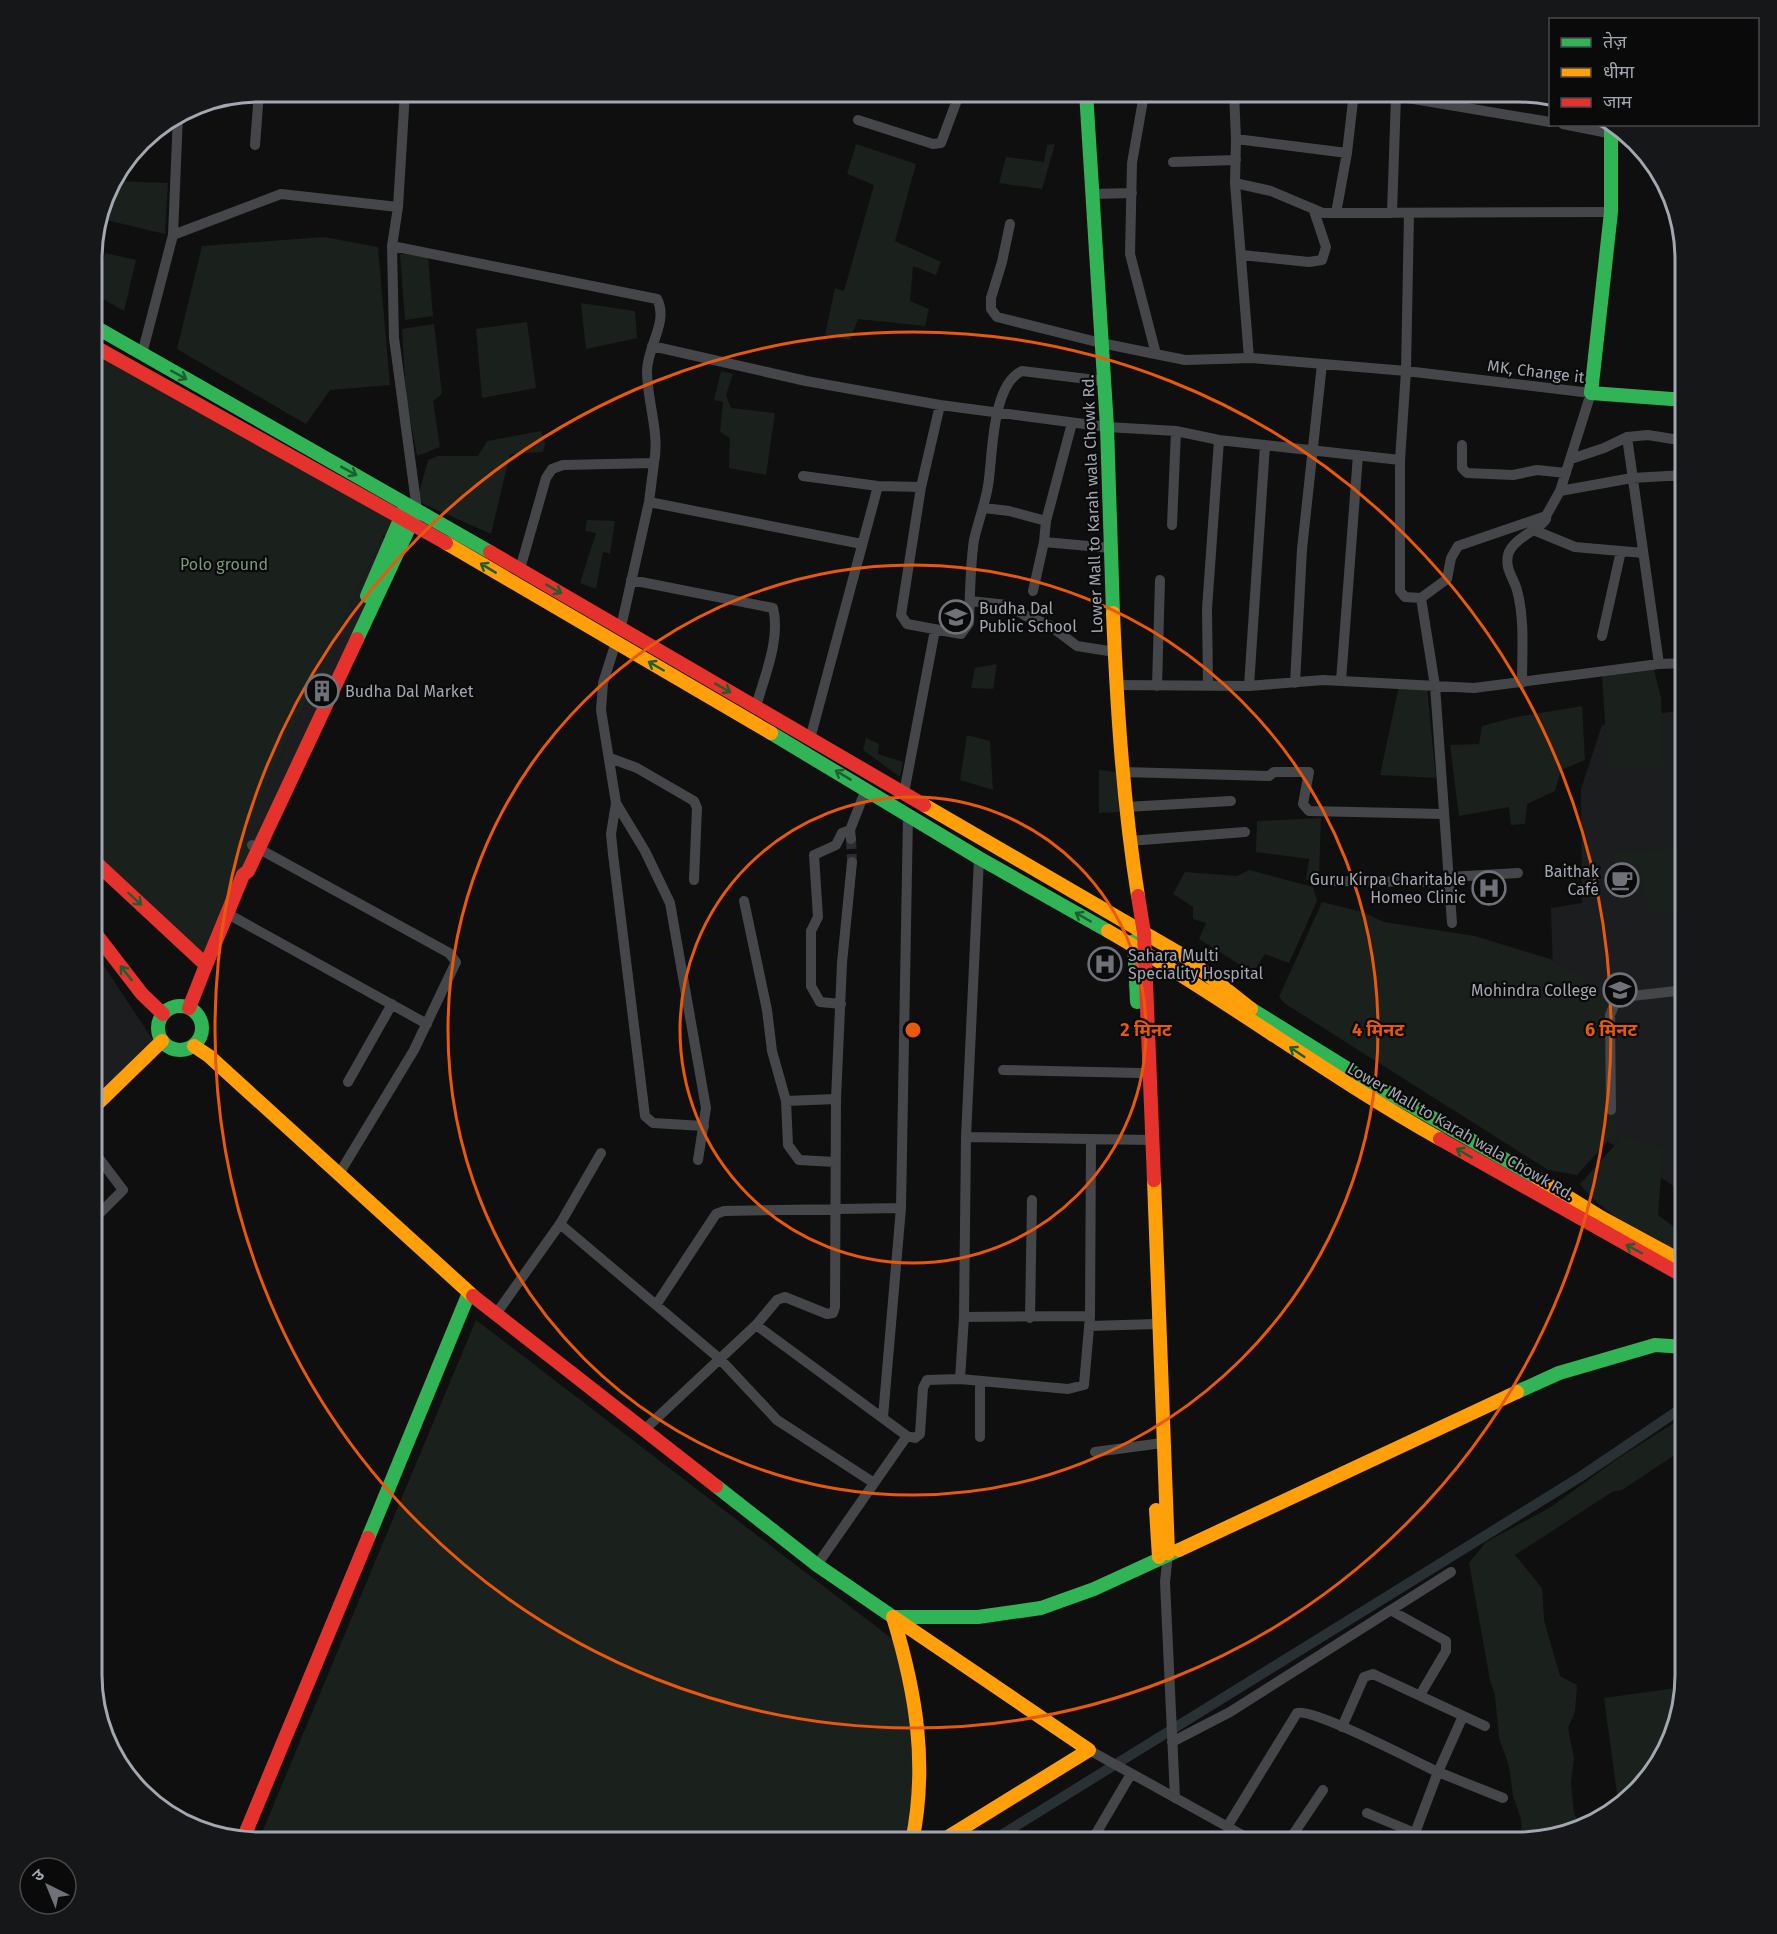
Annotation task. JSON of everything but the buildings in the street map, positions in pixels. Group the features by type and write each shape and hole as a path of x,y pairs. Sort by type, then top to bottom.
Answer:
{"main road":[{"name":"Lower Mall to Karah wala Chowk Rd.","path":"1087,102 1107,427 1116,685 1129,841 1139,913 1143,919 1139,930 1139,949 1357,1082 1675,1270"},
{"path":"1612,134 1611,212 1591,393 1675,399"},
{"path":"102,331 409,514 616,642 979,858 1139,949"},
{"path":"102,350 409,514 520,569 1184,956 1245,1005 1357,1082 1521,1168 1602,1218 1675,1257"},
{"path":"189,1008 255,847 409,514"},
{"path":"934,831 941,816"},
{"path":"102,868 206,965"},
{"path":"102,942 142,994 163,1014"},
{"path":"1139,949 1140,1073 1147,1140"},
{"path":"1139,949 1163,1555"},
{"path":"175,1006 189,1008 196,1012 202,1025 202,1033 194,1046 181,1051 173,1050 162,1041 158,1027 163,1014 175,1006"},
{"path":"102,1099 162,1041"},
{"path":"194,1046 209,1056 469,1293 817,1565 1089,1750 969,1832"},
{"path":"246,1831 469,1293"},
{"path":"893,1617 978,1617 1041,1608 1094,1588 1559,1373 1655,1345 1675,1346"},
{"path":"893,1617 903,1649 914,1700 921,1753 915,1832"}],"street":[{"path":"255,145 258,102"},
{"path":"404,102 398,207 392,246 394,338 417,489 409,514"},
{"path":"858,120 933,144 942,143 957,102"},
{"path":"1143,102 1132,163 1130,254 1156,354"},
{"path":"1234,102 1235,183 1249,358"},
{"path":"1336,213 1347,153 1353,102"},
{"path":"1392,213 1396,102"},
{"path":"1432,102 1549,122"},
{"path":"142,354 173,235 178,126"},
{"path":"1583,126 1603,128"},
{"path":"1236,139 1347,153"},
{"path":"1173,162 1236,160"},
{"path":"1235,183 1271,191 1314,211 1336,213 1611,212"},
{"path":"1092,194 1132,193"},
{"path":"173,235 281,194 398,207"},
{"path":"1242,255 1309,262 1322,260 1326,247 1314,211"},
{"path":"1409,213 1406,371 1401,460 1400,591 1405,597 1421,598 1447,579 1451,558 1458,546 1545,516"},
{"name":"MK, Change it","path":"1010,224 1002,262 990,298 993,314 1101,343 1185,360 1249,358 1406,371 1591,393 1560,491 1545,516 1544,523 1536,531"},
{"path":"392,246 651,296 657,299 662,307 647,370 655,435 654,464 649,502 620,627"},
{"path":"652,346 806,381 940,405 1072,423 1176,431 1219,440 1401,460"},
{"path":"1295,683 1302,549 1322,364"},
{"path":"940,405 921,487 901,615 907,624 961,634 965,632 969,623 975,538 984,508 997,413 1008,384 1015,374 1022,370 1104,381"},
{"path":"1033,591 1044,542 1046,521 1072,423"},
{"path":"1172,525 1176,431"},
{"path":"1571,459 1628,437 1648,435 1675,439"},
{"path":"1628,437 1659,664"},
{"path":"1208,686 1207,609 1219,440"},
{"path":"1249,686 1265,445"},
{"path":"1462,445 1462,468 1467,473 1513,475 1537,470 1566,473"},
{"path":"1341,681 1358,455"},
{"path":"520,569 546,478 552,469 562,465 654,464"},
{"path":"1560,491 1632,478 1675,475"},
{"path":"803,476 878,486 921,487"},
{"path":"810,739 878,486"},
{"path":"649,502 862,544"},
{"path":"984,508 1009,511 1046,521"},
{"path":"1522,683 1521,607 1508,568 1508,556 1516,541 1536,531 1575,547 1643,553"},
{"path":"1044,542 1111,549"},
{"path":"1602,636 1621,551"},
{"path":"631,580 773,608 776,619 773,640 756,707"},
{"path":"1157,686 1161,580"},
{"path":"1421,598 1435,686 1452,923"},
{"path":"970,601 1008,605 1026,616 1049,625 1077,646 1115,652"},
{"path":"904,793 935,630"},
{"path":"616,642 601,694 600,710 616,803 611,834 645,1116 653,1123 704,1126"},
{"path":"1116,685 1249,686 1341,681 1474,688 1675,663"},
{"path":"610,758 638,768 694,801 697,808 694,880"},
{"path":"1123,772 1269,776 1274,772 1309,772 1303,804 1309,811 1443,814"},
{"path":"841,1004 820,1002 811,986 811,931 818,917 814,855 836,845 840,835 850,835 866,789"},
{"path":"1126,807 1231,801"},
{"path":"616,803 645,850 670,903 706,1108 698,1160"},
{"path":"884,1417 901,1208 908,815"},
{"path":"1129,841 1245,832"},
{"path":"255,847 454,957 456,967 428,1024 339,1173"},
{"path":"960,1379 964,1317 966,1137 979,858"},
{"path":"644,1430 756,1325 777,1300 785,1297 827,1314 833,1313 835,1307 836,1099 842,963 852,862"},
{"path":"1320,881 1449,880 1518,873"},
{"path":"744,901 767,1010 772,1051 786,1101 788,1145 791,1153 799,1160 808,1163 835,1162"},
{"path":"228,914 428,1024"},
{"path":"1611,1110 1610,1015 1615,1003 1623,997 1675,991"},
{"path":"348,1082 392,1004"},
{"path":"1003,1070 1140,1073"},
{"path":"786,1101 836,1099"},
{"path":"966,1137 1147,1140"},
{"path":"756,1325 907,1436 915,1438 920,1434 923,1388 927,1380 960,1379 1068,1389 1084,1385 1089,1321 1091,1139"},
{"path":"496,1314 560,1224 601,1153"},
{"path":"102,1162 123,1190 102,1211"},
{"path":"1030,1318 1032,1200"},
{"path":"656,1305 716,1214 724,1211 901,1208"},
{"path":"560,1224 720,1359 777,1420 874,1483"},
{"path":"964,1317 1153,1324"},
{"path":"980,1381 980,1437"},
{"path":"817,1565 907,1436"},
{"path":"1095,1452 1158,1444"},
{"path":"1163,1555 1175,1798"},
{"path":"1173,1742 1230,1712 1451,1572"},
{"path":"1392,1611 1446,1641 1446,1651 1420,1695"},
{"path":"1342,1727 1364,1677 1368,1674 1420,1695 1485,1726"},
{"path":"1227,1827 1293,1717 1305,1712 1438,1772 1503,1798"},
{"path":"1415,1832 1438,1772 1463,1716"},
{"path":"1089,1750 1235,1832"},
{"path":"1097,1832 1131,1774"},
{"path":"1295,1832 1323,1790"},
{"path":"1367,1813 1402,1832"}],"shaded area":[{"name":"Budha Dal Market","path":"382,537 402,544 261,849 242,839"},
{"name":"Mohindra College","path":"1675,711 1675,1187 1562,1110 1556,1071 1551,908 1582,903 1581,789 1602,725"},
{"path":"102,963 157,1046 102,1096"}],"green space":[{"path":"856,144 916,164 895,241 941,262 936,275 913,266 910,301 929,309 925,326 858,319 850,340 825,335 835,288 844,291 874,185 847,174"},
{"path":"1055,144 1042,189 999,183 1006,157 1044,162 1047,145"},
{"path":"123,181 168,183 165,234 107,220"},
{"path":"324,237 378,247 390,385 330,390 306,424 177,349 202,246"},
{"path":"105,253 136,260 124,311 102,298 102,267"},
{"path":"400,254 428,256 433,316 405,320"},
{"path":"581,303 635,311 637,338 586,349"},
{"path":"527,322 536,388 482,398 476,329"},
{"path":"434,324 442,394 433,401 440,447 417,456 406,397 402,329"},
{"name":"Polo ground","path":"102,347 406,511 390,540 383,535 242,839 261,849 209,960 102,867"},
{"path":"721,371 733,374 726,395 731,408 775,413 766,475 729,468 730,438 720,432 723,402 714,400"},
{"path":"541,431 545,443 543,452 510,454 491,534 417,501 428,460 438,456 478,456 487,441"},
{"path":"587,520 615,521 610,554 603,552 596,589 580,583 596,533 585,531"},
{"path":"997,664 993,689 971,688 975,668"},
{"path":"1653,665 1661,698 1664,771 1608,767 1602,676"},
{"path":"1399,686 1427,688 1436,778 1380,775"},
{"path":"1582,706 1585,760 1561,770 1555,791 1527,804 1525,824 1511,825 1509,807 1459,816 1450,745 1479,744 1482,726 1516,717"},
{"path":"967,735 990,741 993,790 960,780"},
{"path":"866,738 879,744 878,754 903,762 900,777 863,750"},
{"path":"1099,770 1116,772 1119,812 1099,813"},
{"path":"1321,818 1319,878 1306,880 1309,859 1256,852 1257,821"},
{"path":"1675,849 1675,912 1647,912 1640,864 1611,862 1609,853"},
{"path":"1249,870 1313,887 1317,901 1289,963 1265,954 1253,973 1199,939 1206,923 1193,919 1193,907 1173,894 1185,872 1237,876"},
{"path":"1322,902 1362,912 1384,922 1475,936 1550,959 1621,1000 1616,1051 1618,1130 1577,1175 1548,1170 1284,1003 1279,997"},
{"path":"1623,1136 1663,1148 1658,1215 1675,1228 1675,1251 1614,1216 1589,1195 1580,1184"},
{"path":"476,1320 895,1641 917,1750 914,1832 262,1832"},
{"path":"1675,1422 1675,1455 1622,1490 1612,1492 1515,1555 1542,1588 1544,1620 1560,1676 1577,1685 1575,1712 1568,1728 1574,1758 1571,1783 1574,1813 1577,1820 1548,1829 1522,1832 1521,1819 1513,1796 1509,1766 1499,1738 1495,1695 1490,1680 1469,1563 1486,1542 1551,1507 1620,1457"},
{"path":"1675,1688 1667,1725 1659,1744 1636,1778 1617,1796 1604,1698"}],"waterway":[{"path":"1006,1832 1580,1477 1675,1413"}],"tunnel":[{"path":"851,839 852,862"}],"traffic: fast":[{"path":"1087,102 1107,427 1113,613"},
{"path":"1611,134 1611,212 1591,393 1675,399"},
{"path":"102,331 490,552"},
{"path":"367,596 405,508"},
{"path":"357,639 415,515"},
{"path":"771,733 979,858 1108,931"},
{"path":"1134,941 1137,1002"},
{"path":"180,1006 189,1007 196,1012 201,1019 202,1028 201,1037 196,1044 189,1049 180,1050 171,1049 164,1044 159,1037 158,1028 159,1019 164,1012 171,1007 180,1006"},
{"path":"1251,1009 1356,1074 1537,1178"},
{"path":"368,1538 469,1293"},
{"path":"1517,1392 1559,1373 1655,1345 1675,1346"},
{"path":"716,1486 817,1565 893,1617 978,1617 1041,1608 1094,1589 1179,1550"}],"traffic: slow":[{"path":"446,543 771,733"},
{"path":"1113,613 1121,755 1138,896"},
{"path":"924,805 1184,956 1251,1009"},
{"path":"1108,931 1192,982 1356,1089 1440,1139"},
{"path":"102,1099 162,1041"},
{"path":"194,1046 209,1056 473,1296"},
{"path":"1537,1178 1602,1218 1675,1258"},
{"path":"1154,1180 1168,1553"},
{"path":"1179,1550 1517,1392"},
{"path":"1156,1510 1159,1557"},
{"path":"893,1617 1089,1750 956,1832"},
{"path":"893,1617 908,1673 917,1728 919,1784 914,1832"}],"traffic: jam":[{"path":"102,351 446,543"},
{"path":"490,552 924,805"},
{"path":"206,965 243,875 248,871 357,639"},
{"path":"102,868 206,965 189,1008"},
{"path":"1138,896 1144,933 1154,1180"},
{"path":"102,942 142,994 163,1014"},
{"path":"1440,1139 1675,1271"},
{"path":"473,1296 716,1486"},
{"path":"246,1831 368,1538"}],"place":[{"name":"Budha Dal Public School","path":"956,617"},
{"name":"Budha Dal Market","path":"322,691"},
{"name":"Baithak Café","path":"1622,880"},
{"name":"Guru Kirpa Charitable Homeo Clinic","path":"1489,888"},
{"name":"Sahara Multi Speciality Hospital","path":"1105,964"},
{"name":"Mohindra College","path":"1620,990"}]}
